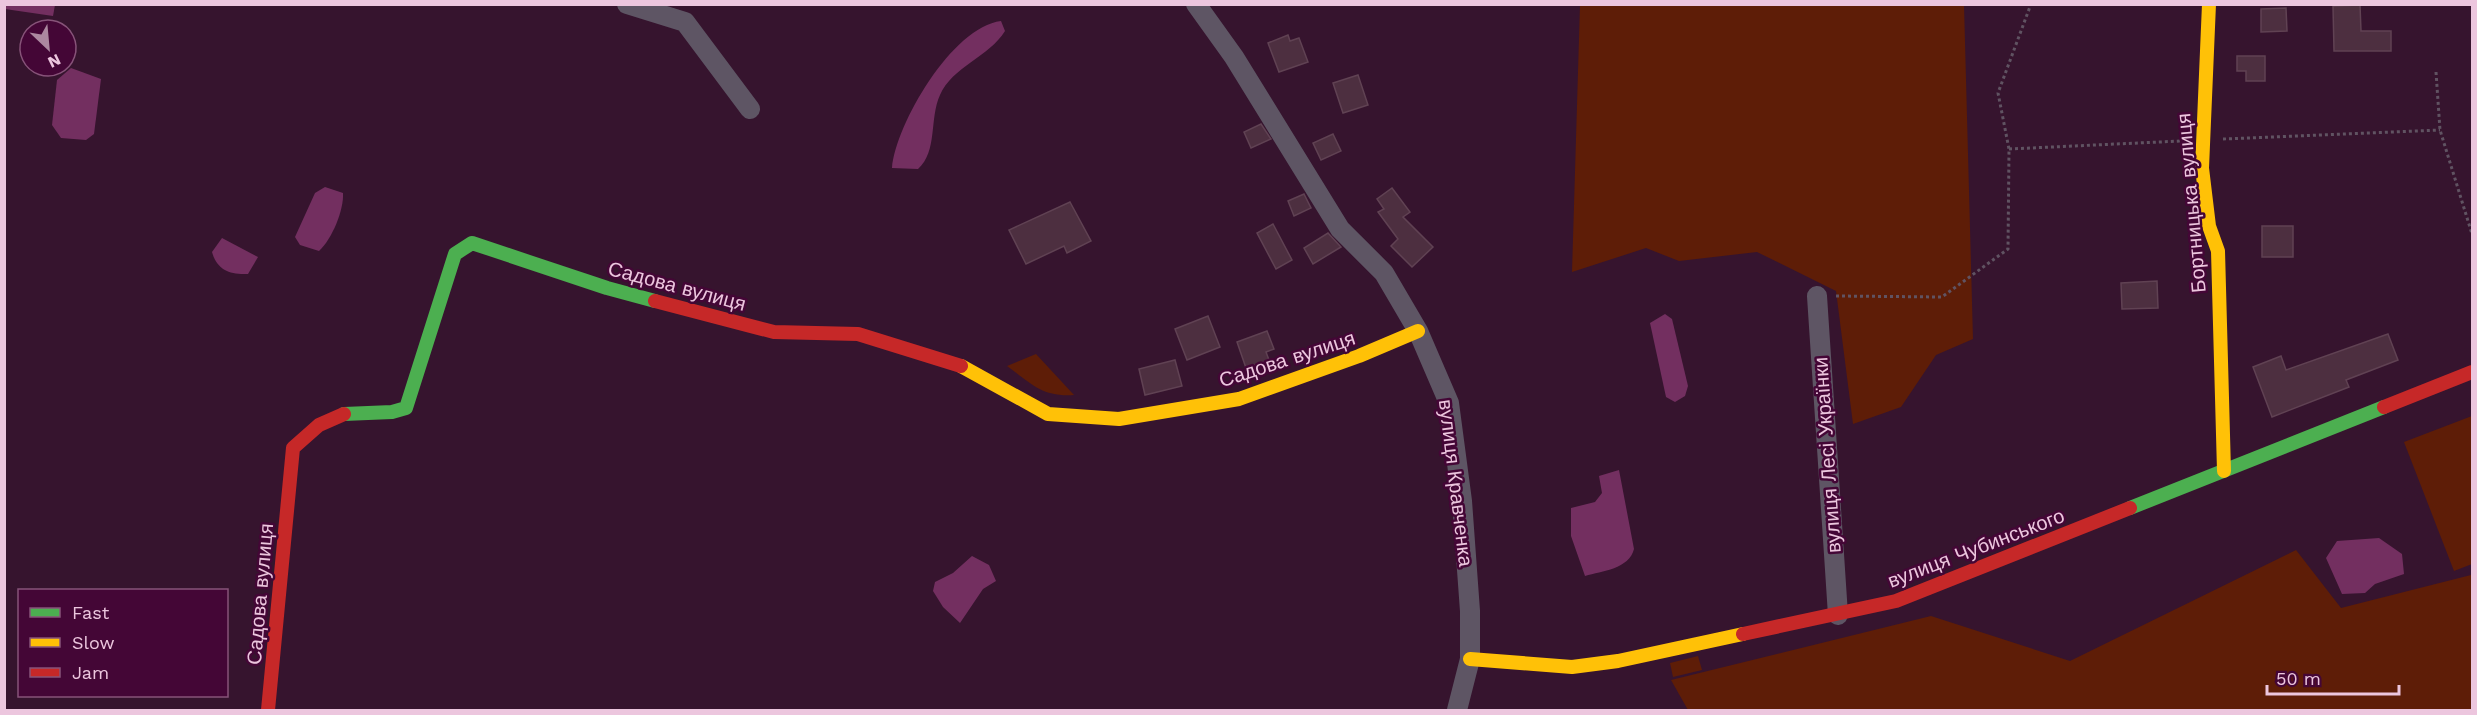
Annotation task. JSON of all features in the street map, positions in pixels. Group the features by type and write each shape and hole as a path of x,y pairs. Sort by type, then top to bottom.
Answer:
{"street":[{"path":"627,4 685,22 750,109"},
{"name":"вулиця Кравченка","path":"1196,4 1234,57 1340,229 1384,273 1418,331 1449,403 1462,501 1470,611 1470,659 1457,711"},
{"name":"Бортницька вулиця","path":"2209,4 2210,21 2200,126 2208,228 2218,251 2223,471"},
{"name":"Садова вулиця","path":"268,711 276,646 293,448 306,432 351,412 392,414 406,408 455,254 472,243 607,288 774,332 858,334 958,364 1048,414 1119,419 1239,399 1359,357 1418,331"},
{"name":"вулиця Лесі Українки","path":"1817,296 1838,615"},
{"name":"вулиця Чубинського","path":"1470,659 1532,665 1583,665 1618,661 1896,601 2472,372"}],"path":[{"path":"1817,296 1942,297 2008,249 2009,149 1998,93 2031,4"},
{"path":"2436,72 2440,130 2472,234"}],"shaded area":[{"path":"4,5 55,5 53,16 5,9"},
{"path":"1580,5 1964,5 1973,339 1936,355 1901,407 1853,424 1836,291 1757,252 1679,261 1646,248 1572,272"},
{"path":"1001,21 1005,31 998,40 953,77 940,95 931,144 924,162 918,169 892,168 904,127 930,80 964,40 982,27"},
{"path":"78,71 101,79 94,134 86,140 61,138 52,125 57,80 78,78"},
{"path":"325,187 343,193 343,200 333,232 319,251 300,245 295,237 315,193"},
{"path":"222,238 258,257 248,274 235,274 225,270 217,263 212,252"},
{"path":"1665,314 1672,319 1688,386 1685,396 1675,402 1666,397 1650,323"},
{"path":"1036,354 1074,395 1054,394 1038,388 1007,366"},
{"path":"2472,416 2472,564 2454,571 2404,442"},
{"path":"1619,470 1634,549 1627,561 1621,565 1585,576 1571,536 1571,508 1595,502 1602,493 1599,476"},
{"path":"2379,538 2402,554 2404,574 2375,584 2365,593 2342,594 2326,558 2337,541"},
{"path":"2296,550 2341,608 2471,575 2472,710 1688,710 1671,680 1931,616 2070,661"},
{"path":"972,556 989,565 996,581 983,589 960,623 943,607 933,591 935,582 953,573"},
{"path":"1698,656 1702,670 1673,677 1670,663"}],"building":[{"path":"2360,5 2361,31 2391,31 2391,51 2334,51 2333,6"},
{"path":"2286,8 2287,31 2261,32 2261,9"},
{"path":"1288,35 1290,41 1299,38 1308,62 1279,72 1268,43"},
{"path":"2237,56 2265,56 2265,81 2246,81 2246,71 2237,71"},
{"path":"1358,75 1368,105 1343,113 1333,83"},
{"path":"1261,124 1271,139 1251,148 1244,132"},
{"path":"1333,134 1341,151 1321,160 1313,143"},
{"path":"1392,188 1410,212 1403,217 1433,247 1412,267 1391,246 1398,239 1378,212 1384,209 1377,199"},
{"path":"1304,194 1311,208 1294,216 1288,201"},
{"path":"1070,202 1091,241 1067,253 1064,246 1026,264 1009,230"},
{"path":"1273,224 1292,260 1276,269 1257,233"},
{"path":"2262,226 2293,226 2293,257 2262,257"},
{"path":"1328,233 1341,247 1313,264 1304,248"},
{"path":"2157,281 2158,308 2122,309 2121,283"},
{"path":"1208,316 1220,347 1187,360 1175,329"},
{"path":"1267,331 1274,349 1266,352 1269,360 1246,368 1237,342"},
{"path":"2388,334 2398,360 2346,380 2349,387 2272,417 2253,367 2281,356 2286,370"},
{"path":"1175,360 1182,386 1145,395 1139,369"}],"traffic: fast":[{"path":"344,414 392,412 406,408 455,254 472,243 607,288 655,301"},
{"path":"2130,508 2384,407"}],"traffic: slow":[{"path":"2209,4 2202,168 2209,226 2218,251 2224,471"},
{"path":"961,366 1048,414 1119,419 1239,399 1359,356 1418,331"},
{"path":"1470,659 1572,667 1618,661 1743,634"}],"traffic: jam":[{"path":"655,301 774,332 858,334 961,366"},
{"path":"2384,407 2472,372"},
{"path":"268,710 293,448 319,425 344,414"},
{"path":"1743,634 1896,601 2130,508"}]}
